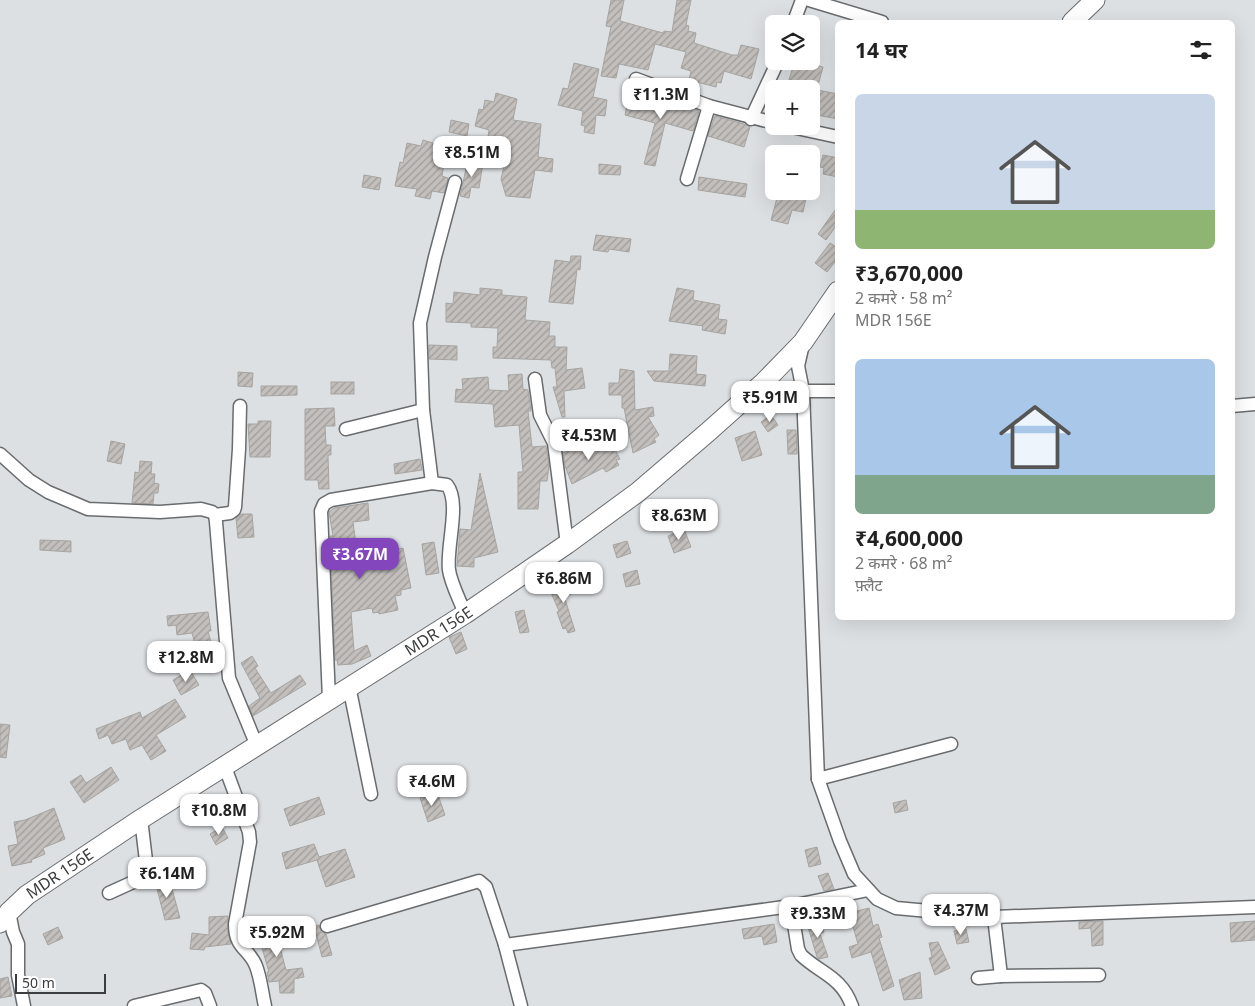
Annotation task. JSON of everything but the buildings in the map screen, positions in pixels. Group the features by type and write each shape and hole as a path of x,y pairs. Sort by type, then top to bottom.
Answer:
{"main road":[{"path":"1074,20 1095,0"},
{"name":"MDR 156E","path":"4,918 27,895 141,819 465,614 567,544 638,492 764,382 803,342 835,295"}],"street":[{"path":"796,15 802,0"},
{"path":"809,0 875,20"},
{"path":"752,119 774,70"},
{"path":"636,79 708,106 765,122"},
{"path":"687,178 708,106"},
{"path":"820,133 835,136"},
{"path":"432,484 423,410 420,323 455,182"},
{"path":"803,342 798,366 803,391 818,779 854,874 877,899 896,908 994,917 1255,906"},
{"path":"535,379 540,415 554,443 567,544"},
{"path":"803,391 835,391"},
{"path":"1235,406 1255,404"},
{"path":"215,515 230,513 234,510 240,406"},
{"path":"346,429 423,410"},
{"path":"0,454 29,480 48,492 88,509 160,512 201,509 209,510 215,515 229,678 257,746"},
{"path":"329,700 321,512 324,504 331,500 432,484 447,485 452,491 453,501 449,571 465,614"},
{"path":"349,686 371,794"},
{"path":"818,779 951,744"},
{"path":"224,767 247,827 250,842 235,924 235,936 240,947 252,958 256,967 265,1006"},
{"path":"108,893 142,878 146,874 141,819"},
{"path":"327,926 479,881 486,887 505,946 521,1006"},
{"path":"505,946 791,906 868,890"},
{"path":"791,906 798,949 801,954 842,986 852,1006"},
{"path":"994,917 1001,976"},
{"path":"4,918 18,944 18,975 24,1006"},
{"path":"978,978 1099,975"},
{"path":"134,1006 201,990 205,993 210,1006"}]}
